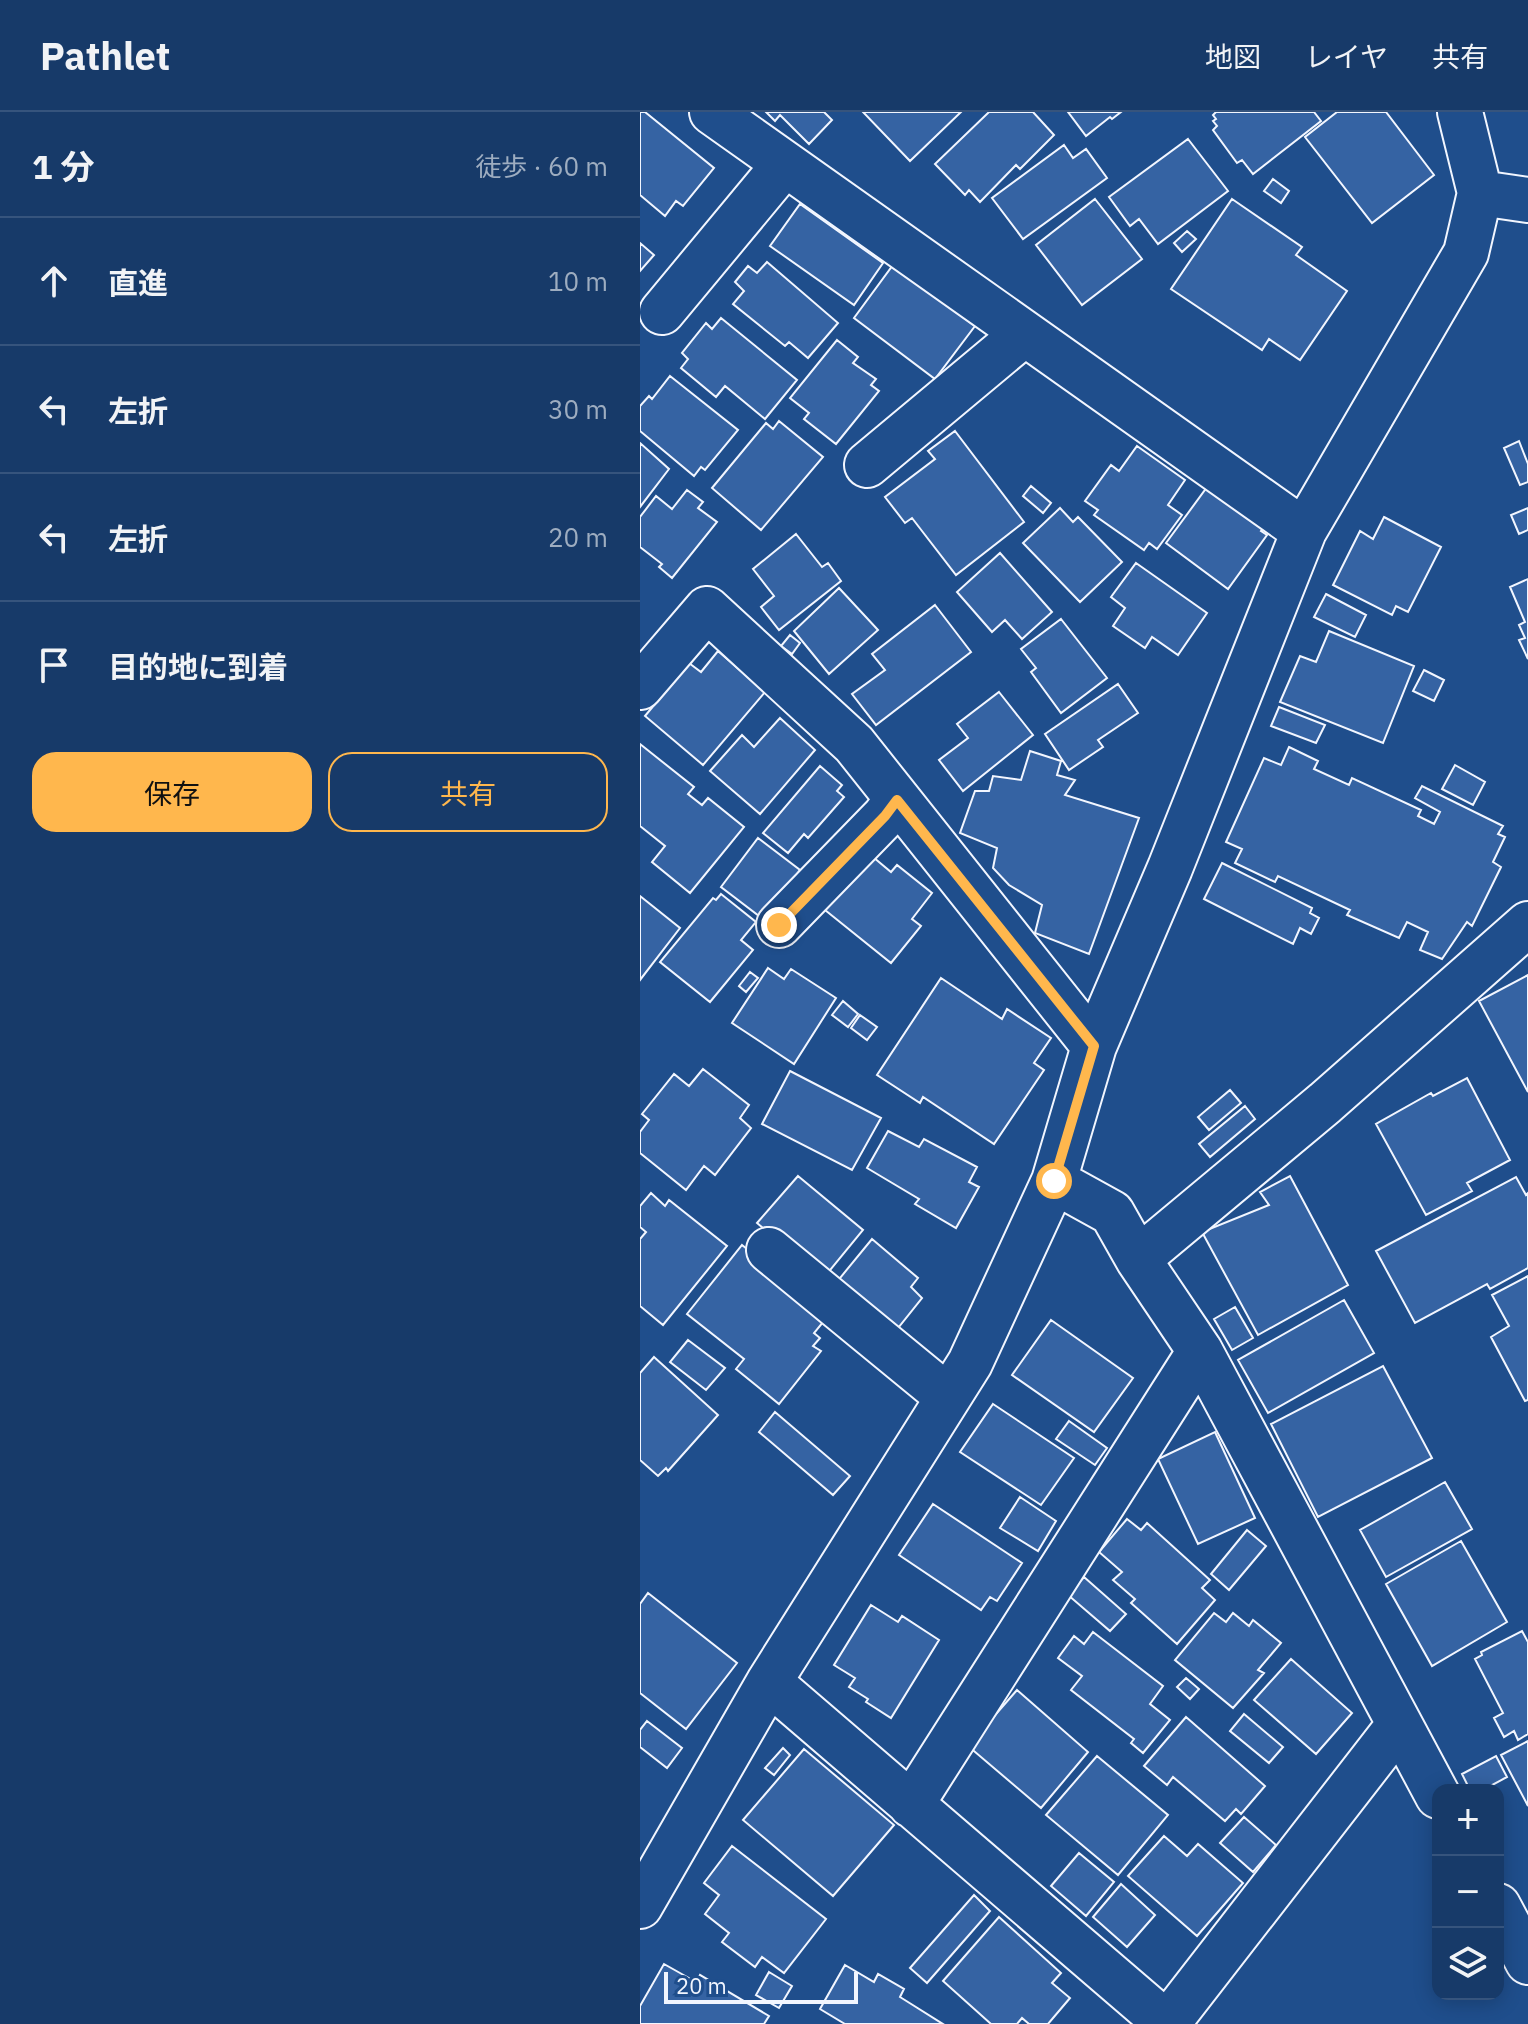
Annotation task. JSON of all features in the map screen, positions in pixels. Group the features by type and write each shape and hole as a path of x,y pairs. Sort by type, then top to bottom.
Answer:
{"street":[{"path":"712,112 1304,531"},
{"path":"640,1906 769,1682 970,1363 1054,1181 1094,1046 1176,854 1304,531 1466,253 1480,193 1460,112"},
{"path":"662,312 784,165"},
{"path":"1480,193 1528,200"},
{"path":"867,465 1024,334"},
{"path":"648,663 707,609 854,744 1094,1046"},
{"path":"779,925 897,800"},
{"path":"1138,1259 1325,1103 1528,924"},
{"path":"1054,1181 1112,1213 1138,1259 1200,1351 1432,1785"},
{"path":"769,1250 948,1397"},
{"path":"911,1805 1200,1351"},
{"path":"769,1682 1167,2024 1399,1725"},
{"path":"1504,1917 1528,1962"}],"building":[{"path":"640,112 645,112 714,168 683,206 676,201 665,216 640,195"},
{"path":"766,112 824,112 832,120 809,144 780,115 775,121"},
{"path":"863,112 961,112 910,161"},
{"path":"989,112 1033,112 1054,135 1020,169 1016,165 980,202 969,190 965,195 935,164"},
{"path":"1068,112 1121,112 1086,136"},
{"path":"1216,112 1314,112 1321,121 1253,174 1242,160 1237,163 1213,130 1217,126 1213,121"},
{"path":"1337,112 1386,112 1434,175 1372,223 1305,137"},
{"path":"1188,139 1228,191 1158,244 1139,219 1130,226 1109,197"},
{"path":"1064,145 1073,158 1086,149 1107,178 1023,239 992,198"},
{"path":"1273,179 1289,191 1281,203 1264,191"},
{"path":"1095,199 1142,259 1082,305 1036,245"},
{"path":"1232,199 1302,247 1296,255 1347,291 1300,360 1269,339 1262,350 1171,289"},
{"path":"800,204 883,263 854,305 770,246"},
{"path":"1187,231 1196,239 1182,252 1174,243"},
{"path":"640,243 654,255 640,271"},
{"path":"767,262 838,323 808,358 789,342 785,346 733,304 744,291 735,282 748,266 757,273"},
{"path":"893,265 975,326 935,379 854,318"},
{"path":"721,318 797,380 765,419 725,386 716,397 681,368 688,359 682,353 706,323 712,329"},
{"path":"837,340 858,357 853,363 876,379 871,385 879,391 836,444 804,419 809,413 790,398"},
{"path":"670,376 738,430 705,470 701,467 694,476 640,431 640,406 649,396 652,399"},
{"path":"779,421 823,457 761,530 712,488 766,423 773,429"},
{"path":"955,431 1024,522 956,575 912,518 905,523 885,497 935,459 928,451"},
{"path":"1519,441 1528,464 1528,482 1520,485 1504,448"},
{"path":"640,443 669,469 640,507"},
{"path":"1137,446 1185,480 1168,505 1182,515 1157,549 1149,543 1144,550 1094,515 1098,510 1085,501 1111,465 1119,471"},
{"path":"1213,479 1269,520 1261,531 1267,535 1228,589 1166,543"},
{"path":"1031,486 1051,503 1043,513 1023,496"},
{"path":"687,490 703,502 698,508 717,522 672,578 659,567 662,564 640,547 640,517 656,496 672,509"},
{"path":"1060,508 1073,522 1078,517 1122,562 1080,602 1023,543"},
{"path":"1528,508 1528,530 1519,534 1511,515"},
{"path":"1384,517 1441,547 1408,612 1396,606 1392,615 1333,585 1360,531 1373,539"},
{"path":"796,534 822,567 828,563 841,581 779,630 761,607 774,596 753,569"},
{"path":"1000,553 1052,612 1022,639 1005,620 992,632 957,592"},
{"path":"1136,563 1207,613 1178,655 1152,637 1145,648 1113,626 1125,608 1111,597"},
{"path":"1528,579 1528,659 1519,640 1525,638 1519,625 1525,622 1510,587"},
{"path":"839,588 878,630 829,674 794,631"},
{"path":"1326,594 1366,615 1355,637 1314,617"},
{"path":"935,605 971,652 876,725 852,694 885,670 872,654"},
{"path":"1061,619 1107,678 1061,713 1031,672 1036,668 1021,649"},
{"path":"1329,631 1414,666 1383,743 1280,702 1300,656 1316,662"},
{"path":"790,635 800,643 792,654 781,646"},
{"path":"718,651 765,692 703,765 645,716 689,663 701,672"},
{"path":"1424,670 1444,680 1434,701 1413,691"},
{"path":"1118,684 1138,713 1098,740 1103,747 1069,770 1045,734"},
{"path":"999,692 1033,735 963,791 939,760 968,738 957,724"},
{"path":"1279,707 1325,725 1316,743 1271,726"},
{"path":"780,718 815,750 760,814 710,771 742,735 754,747"},
{"path":"640,744 694,787 688,794 702,805 708,798 744,827 690,893 652,862 665,846 640,826"},
{"path":"1289,747 1318,761 1314,769 1349,785 1352,778 1421,810 1418,816 1434,824 1440,812 1415,798 1422,786 1503,826 1498,834 1505,837 1493,862 1501,867 1472,926 1467,922 1442,959 1420,950 1428,932 1407,922 1399,938 1347,915 1350,910 1278,876 1275,882 1235,863 1242,849 1226,842 1264,758 1281,765"},
{"path":"1030,751 1061,761 1057,775 1075,780 1065,795 1139,818 1089,954 1035,933 1042,905 1009,885 993,868 997,848 960,833 975,791 989,791 993,776 1021,780"},
{"path":"1455,765 1485,782 1473,805 1442,789"},
{"path":"820,766 842,785 837,791 844,797 808,838 804,834 788,853 763,833"},
{"path":"758,838 800,870 763,919 721,887"},
{"path":"873,857 891,872 897,865 932,893 912,919 921,926 891,963 820,906"},
{"path":"1222,863 1312,908 1310,913 1319,918 1311,934 1300,928 1293,944 1204,899"},
{"path":"721,894 756,922 741,940 753,950 710,1002 660,962 713,898 716,900"},
{"path":"640,896 680,928 640,980"},
{"path":"768,968 784,979 791,969 836,998 794,1064 732,1023"},
{"path":"750,972 758,978 746,992 739,986"},
{"path":"1528,975 1528,1092 1479,1001"},
{"path":"941,978 1002,1019 1007,1009 1051,1038 1034,1063 1044,1070 994,1144 923,1097 920,1103 877,1075"},
{"path":"843,1001 858,1014 848,1027 832,1015"},
{"path":"860,1015 877,1027 867,1040 851,1028"},
{"path":"703,1069 749,1105 740,1118 751,1128 715,1175 704,1166 686,1190 640,1153 640,1132 649,1120 642,1114 674,1074 689,1086"},
{"path":"790,1071 881,1118 852,1170 762,1124"},
{"path":"1467,1078 1510,1160 1467,1183 1472,1191 1426,1215 1376,1124 1431,1093 1433,1096"},
{"path":"1230,1090 1241,1103 1209,1130 1198,1117"},
{"path":"1245,1106 1255,1119 1210,1157 1199,1144"},
{"path":"888,1131 919,1147 924,1139 977,1167 969,1182 979,1187 956,1228 915,1204 919,1199 867,1168"},
{"path":"798,1176 863,1230 826,1275 803,1262 757,1223"},
{"path":"1290,1176 1348,1285 1258,1335 1202,1232 1269,1205 1260,1192"},
{"path":"1516,1177 1526,1195 1528,1193 1528,1268 1490,1289 1487,1284 1415,1323 1376,1251"},
{"path":"651,1193 665,1206 669,1200 727,1246 663,1325 640,1306 640,1239 646,1232 640,1227 640,1206"},
{"path":"872,1239 918,1278 911,1287 922,1298 890,1338 831,1289"},
{"path":"742,1245 802,1293 824,1321 814,1333 820,1338 813,1346 821,1351 779,1404 736,1369 744,1359 687,1314"},
{"path":"1528,1276 1528,1400 1525,1401 1491,1337 1509,1326 1492,1295"},
{"path":"1344,1300 1374,1353 1268,1413 1238,1360"},
{"path":"1235,1307 1253,1338 1232,1350 1214,1319"},
{"path":"1051,1320 1133,1378 1094,1432 1012,1375"},
{"path":"688,1340 725,1368 706,1390 670,1362"},
{"path":"654,1357 718,1415 668,1471 666,1468 658,1476 640,1460 640,1373"},
{"path":"1383,1366 1432,1458 1318,1517 1271,1424"},
{"path":"993,1404 1074,1458 1041,1505 960,1452"},
{"path":"775,1412 850,1476 833,1495 759,1432"},
{"path":"1069,1421 1107,1448 1095,1465 1056,1439"},
{"path":"1215,1432 1255,1518 1198,1544 1158,1459"},
{"path":"1445,1482 1472,1529 1386,1577 1360,1530"},
{"path":"1020,1497 1056,1521 1038,1551 1000,1528"},
{"path":"933,1504 1022,1563 997,1601 990,1597 981,1610 899,1555"},
{"path":"1127,1519 1141,1530 1147,1523 1210,1580 1202,1588 1215,1600 1177,1644 1131,1603 1135,1599 1113,1580 1122,1572 1099,1552"},
{"path":"1247,1530 1266,1546 1229,1590 1211,1574"},
{"path":"1461,1541 1507,1622 1432,1666 1386,1584"},
{"path":"1084,1577 1126,1614 1110,1631 1068,1595"},
{"path":"648,1593 737,1663 686,1729 640,1693 640,1604"},
{"path":"871,1605 898,1622 902,1616 939,1640 891,1718 849,1687 855,1678 834,1665"},
{"path":"1214,1613 1226,1622 1233,1613 1249,1626 1253,1620 1281,1643 1258,1670 1264,1673 1233,1708 1175,1660"},
{"path":"1522,1631 1528,1642 1528,1734 1518,1740 1514,1731 1504,1737 1494,1718 1503,1713 1475,1659 1482,1655 1481,1652"},
{"path":"1093,1632 1163,1686 1150,1704 1170,1720 1143,1753 1131,1743 1134,1739 1071,1690 1082,1676 1058,1658 1074,1636 1084,1644"},
{"path":"1291,1659 1352,1713 1316,1754 1254,1700"},
{"path":"1186,1678 1199,1689 1190,1699 1177,1687"},
{"path":"1017,1690 1088,1752 1041,1808 968,1746"},
{"path":"1244,1714 1283,1747 1269,1763 1230,1731"},
{"path":"1186,1717 1265,1786 1241,1814 1236,1809 1225,1821 1173,1777 1167,1785 1144,1766"},
{"path":"647,1721 682,1748 667,1768 640,1747 640,1730"},
{"path":"1528,1741 1528,1806 1501,1755"},
{"path":"783,1748 790,1755 774,1775 765,1768"},
{"path":"804,1749 894,1825 833,1896 743,1820"},
{"path":"1097,1756 1168,1815 1118,1875 1046,1815"},
{"path":"1496,1756 1507,1777 1494,1784 1467,1784 1462,1774"},
{"path":"1244,1817 1276,1845 1253,1872 1220,1843"},
{"path":"1164,1836 1187,1856 1198,1844 1243,1883 1197,1936 1128,1876"},
{"path":"732,1846 826,1919 784,1973 762,1957 755,1967 722,1942 729,1933 705,1914 719,1895 704,1883"},
{"path":"1079,1853 1114,1882 1086,1916 1051,1886"},
{"path":"1121,1884 1155,1915 1127,1947 1093,1917"},
{"path":"974,1895 990,1911 927,1983 910,1968"},
{"path":"999,1917 1061,1973 1052,1983 1070,1998 1048,2024 1029,2024 1022,2018 1017,2024 991,2024 943,1981"},
{"path":"664,1964 696,1982 700,1975 769,2016 764,2024 640,2024 640,2006"},
{"path":"845,1965 874,1982 878,1974 904,1989 900,1997 943,2024 845,2024 820,2009"},
{"path":"769,1972 792,1986 779,2008 756,1995"}],"route":[{"path":"779,925 897,800 1094,1046 1054,1181"}]}
